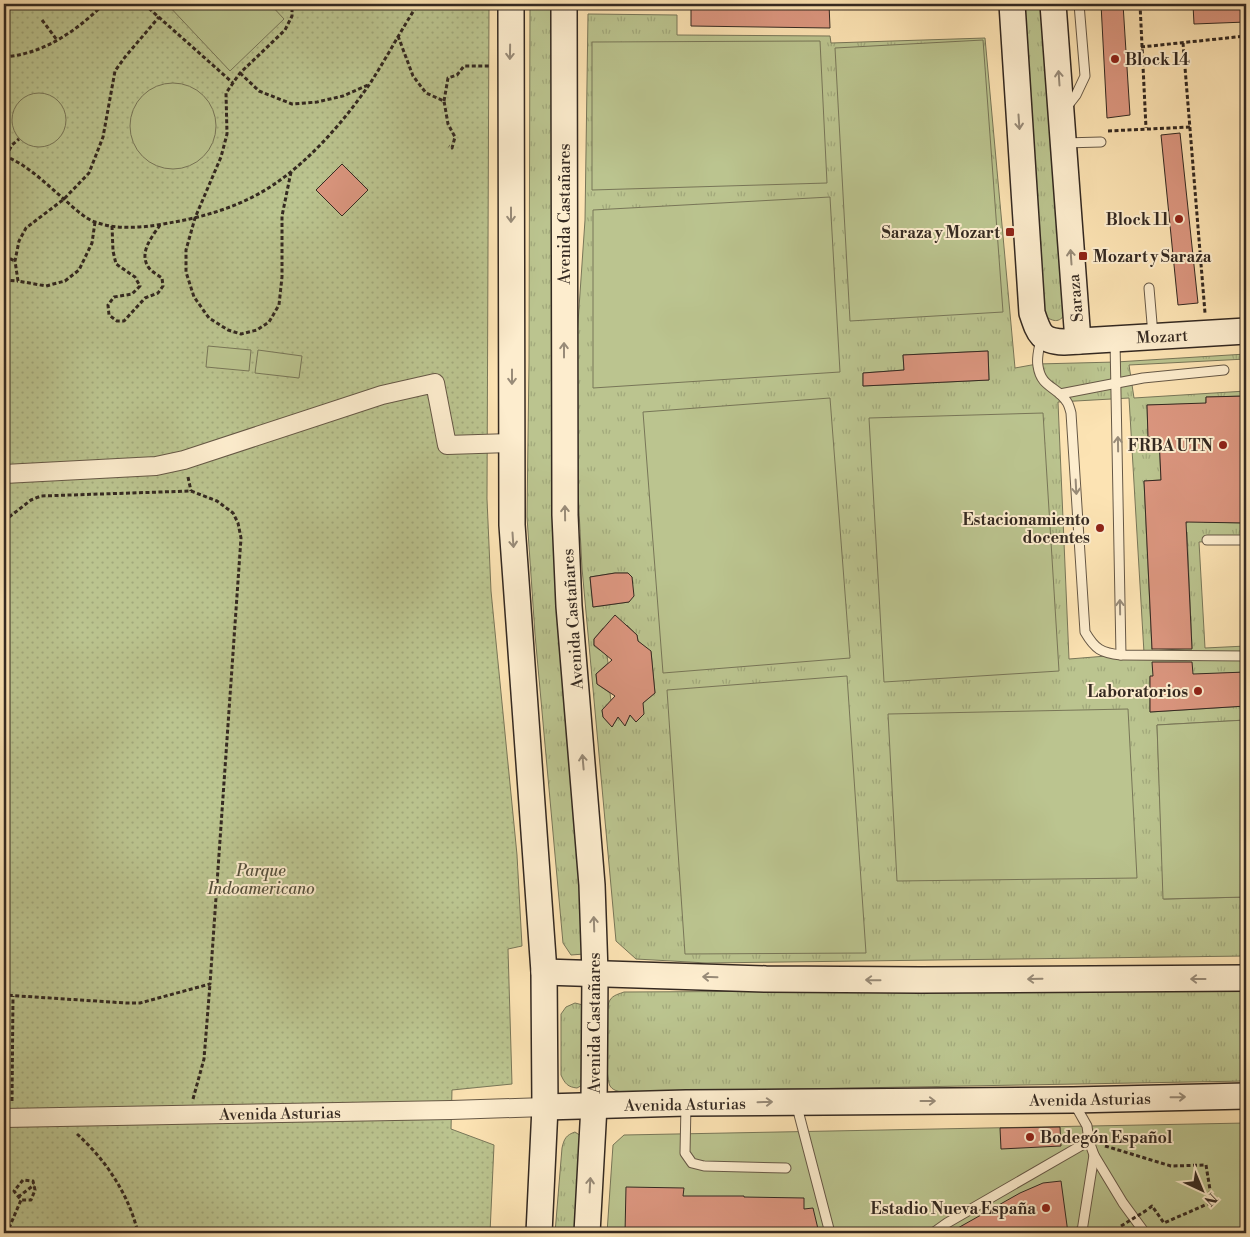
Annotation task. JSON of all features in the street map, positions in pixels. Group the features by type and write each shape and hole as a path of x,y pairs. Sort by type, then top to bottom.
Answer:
{"main road":[{"path":"511,4 512,525 544,972 545,1107 539,1233"},
{"name":"Avenida Castañares","path":"564,4 565,515 569,606 592,885 595,973 594,1106 587,1233"},
{"path":"1012,4 1037,324"},
{"name":"Saraza","path":"1037,324 1050,341 1078,341 1053,4"},
{"name":"Mozart","path":"1078,341 1246,331"},
{"path":"544,972 766,979 1246,978"},
{"name":"Avenida Asturias","path":"545,1107 686,1103 1072,1100 1246,1096"}],"street":[{"path":"4,474 156,466 184,460 382,395 435,383 447,446 512,443"},
{"name":"Avenida Asturias","path":"8,1118 545,1107"}],"lane":[{"path":"1061,114 1076,95 1085,76 1079,4"},
{"path":"1064,143 1101,142"},
{"path":"1149,288 1153,336"},
{"path":"1037,324 1037,364 1041,378 1068,402 1071,413 1085,632 1094,646 1106,654 1121,656 1246,656"},
{"path":"1115,338 1121,656"},
{"path":"1060,394 1143,378 1224,370"},
{"path":"1206,540 1246,540"},
{"path":"1072,1100 1087,1126 1089,1141 1094,1155 1123,1203 1145,1233"},
{"path":"796,1102 830,1233"},
{"path":"686,1103 685,1153 692,1163 704,1166 786,1168"},
{"path":"933,1233 947,1223 1089,1141"},
{"path":"1074,1233 1082,1230 1094,1155"}],"path":[{"path":"4,57 20,56 46,47 86,22 104,4"},
{"path":"144,4 233,83"},
{"path":"291,172 282,216 282,277 279,305 269,322 256,330 241,334 228,330 209,318 194,296 186,272 186,250 195,218 221,157 227,134 226,93 240,73 285,30 292,16 292,4"},
{"path":"19,138 5,156 19,162 77,210 95,222 112,226 160,225 195,218 246,199 274,184 291,172 336,128 369,84 418,4"},
{"path":"1140,4 1146,128"},
{"path":"18,281 16,261 19,241 26,228 64,199 88,173 103,137 115,71 159,17"},
{"path":"42,20 57,40"},
{"path":"398,36 413,76 426,93 444,101"},
{"path":"1141,47 1246,36"},
{"path":"1183,43 1206,334"},
{"path":"449,146 452,148 456,137 448,124 444,101 448,78 457,75 464,66 510,65"},
{"path":"240,73 259,91 292,104 317,102 343,96 369,84"},
{"path":"1100,131 1190,127"},
{"path":"4,280 46,286 65,281 79,270 92,243 95,222"},
{"path":"112,226 113,251 116,264 136,277 140,286 132,294 114,297 108,305 109,315 117,321 124,321 145,298 158,293 163,286 162,278 149,269 145,258 146,247 160,225"},
{"path":"4,256 16,261"},
{"path":"4,521 31,500 41,496 192,491 217,501 233,513 238,523 241,538 204,1059 201,1076 187,1115"},
{"path":"4,996 140,1003 210,984"},
{"path":"8,1118 13,996"},
{"path":"57,1117 102,1159 125,1197 138,1233"},
{"path":"1089,1141 1171,1166 1206,1165 1212,1202 1164,1223 1152,1206 1121,1226"},
{"path":"23,1180 33,1181 34,1185 35,1190 31,1200 20,1198 14,1191 23,1180"},
{"path":"9,1228 20,1198 34,1185"},
{"path":"4,1224 17,1233"}],"green space":[{"name":"Parque Indoamericano","path":"4,4 489,4 487,499 491,591 517,855 522,946 508,949 512,1084 452,1090 451,1129 494,1145 490,1233 4,1233"},
{"path":"167,4 270,4 284,19 230,71"},
{"path":"530,4 557,4 590,935 584,954 571,955 563,943 535,634 527,517"},
{"path":"1020,4 1047,4 1067,311 1059,320 1043,315"},
{"path":"588,14 677,15 677,35 830,36 831,43 985,38 1015,368 1037,364 1116,362 1246,354 1246,359 1129,365 1134,398 1246,391 1246,396 1206,397 1200,467 1246,470 1246,488 1204,522 1246,523 1246,539 1199,542 1205,648 1246,646 1246,672 1150,677 1150,712 1246,706 1246,720 1157,725 1164,899 1246,897 1246,956 707,963 636,959 616,941 582,568 573,396 585,220","holes":["988,351 989,380 863,386 863,373 904,370 903,355","1129,398 1144,653 1069,659 1058,402","1191,404 1187,523 1177,524 1187,532 1192,648 1152,651 1144,481 1161,480 1159,437 1148,437 1147,405","615,573 628,573 632,577 629,602 593,607 590,577","627,625 637,635 638,641 651,652 655,693 643,703 636,722 630,715 625,725 618,717 612,727 603,717 602,710 611,701 610,693 597,684 596,674 608,663 607,655 594,646 594,639 603,628 620,632"]},
{"path":"983,40 1003,312 850,321 835,48"},
{"path":"820,41 827,183 592,190 592,42"},
{"path":"173,83 189,87 203,96 212,110 216,126 212,142 203,156 189,165 173,169 157,165 143,156 134,142 130,126 134,110 143,96 157,87"},
{"path":"34,93 44,93 54,97 62,105 66,120 62,135 54,143 44,147 34,147 24,143 16,135 12,125 12,115 16,105 24,97"},
{"path":"830,197 840,372 593,388 593,210"},
{"path":"208,346 251,350 249,371 206,367"},
{"path":"258,350 302,356 299,378 255,373"},
{"path":"830,398 850,658 663,673 643,412"},
{"path":"1043,413 1059,671 884,682 869,418"},
{"path":"847,676 866,953 685,954 667,690"},
{"path":"1128,709 1137,878 897,881 888,714"},
{"path":"1246,720 1246,897 1163,899 1157,725"},
{"path":"1246,989 1246,1081 628,1092 614,1089 610,1086 608,1080 606,1042 608,1006 613,997 624,992"},
{"path":"575,1003 583,1005 586,1083 577,1088 567,1085 561,1075 561,1014 566,1007"},
{"path":"1246,1123 1246,1233 607,1233 613,1145 624,1135"},
{"path":"575,1132 581,1136 581,1233 555,1233 562,1148 569,1134"}],"building":[{"path":"691,4 829,4 830,28 691,26"},
{"name":"Block 14","path":"1101,4 1123,4 1130,115 1107,118"},
{"path":"1246,4 1246,22 1194,24 1193,5"},
{"name":"Block 11","path":"1180,133 1198,303 1178,305 1161,135"},
{"path":"342,164 368,190 342,216 316,190"},
{"path":"988,351 989,380 863,386 863,373 904,370 903,355"},
{"path":"1246,396 1246,523 1186,522 1192,649 1152,649 1144,481 1161,480 1159,437 1148,437 1147,405 1206,403 1206,397"},
{"path":"628,573 632,577 634,596 629,602 593,607 590,577"},
{"path":"615,615 637,635 638,641 651,651 655,693 643,703 644,714 636,722 630,715 625,726 618,717 612,727 603,717 602,710 615,696 597,684 596,674 612,660 594,645 594,639"},
{"name":"Laboratorios","path":"1152,662 1192,662 1193,674 1246,672 1246,706 1150,712 1150,676 1153,676"},
{"name":"Bodegón Español","path":"1060,1127 1061,1146 1001,1149 1000,1128"},
{"name":"Estadio Nueva España","path":"1061,1181 1068,1233 949,1233 1020,1193 1043,1183"},
{"path":"626,1187 684,1188 683,1196 804,1198 804,1209 813,1208 819,1233 625,1233"}],"place":[{"name":"Block 14","path":"1115,59"},
{"name":"Block 11","path":"1179,219"},
{"name":"Saraza y Mozart","path":"1010,232"},
{"name":"Mozart y Saraza","path":"1083,256"},
{"name":"FRBA UTN","path":"1223,445"},
{"name":"Estacionamiento docentes","path":"1100,528"},
{"name":"Laboratorios","path":"1198,691"},
{"name":"Bodegón Español","path":"1030,1137"},
{"name":"Estadio Nueva España","path":"1046,1208"}]}
